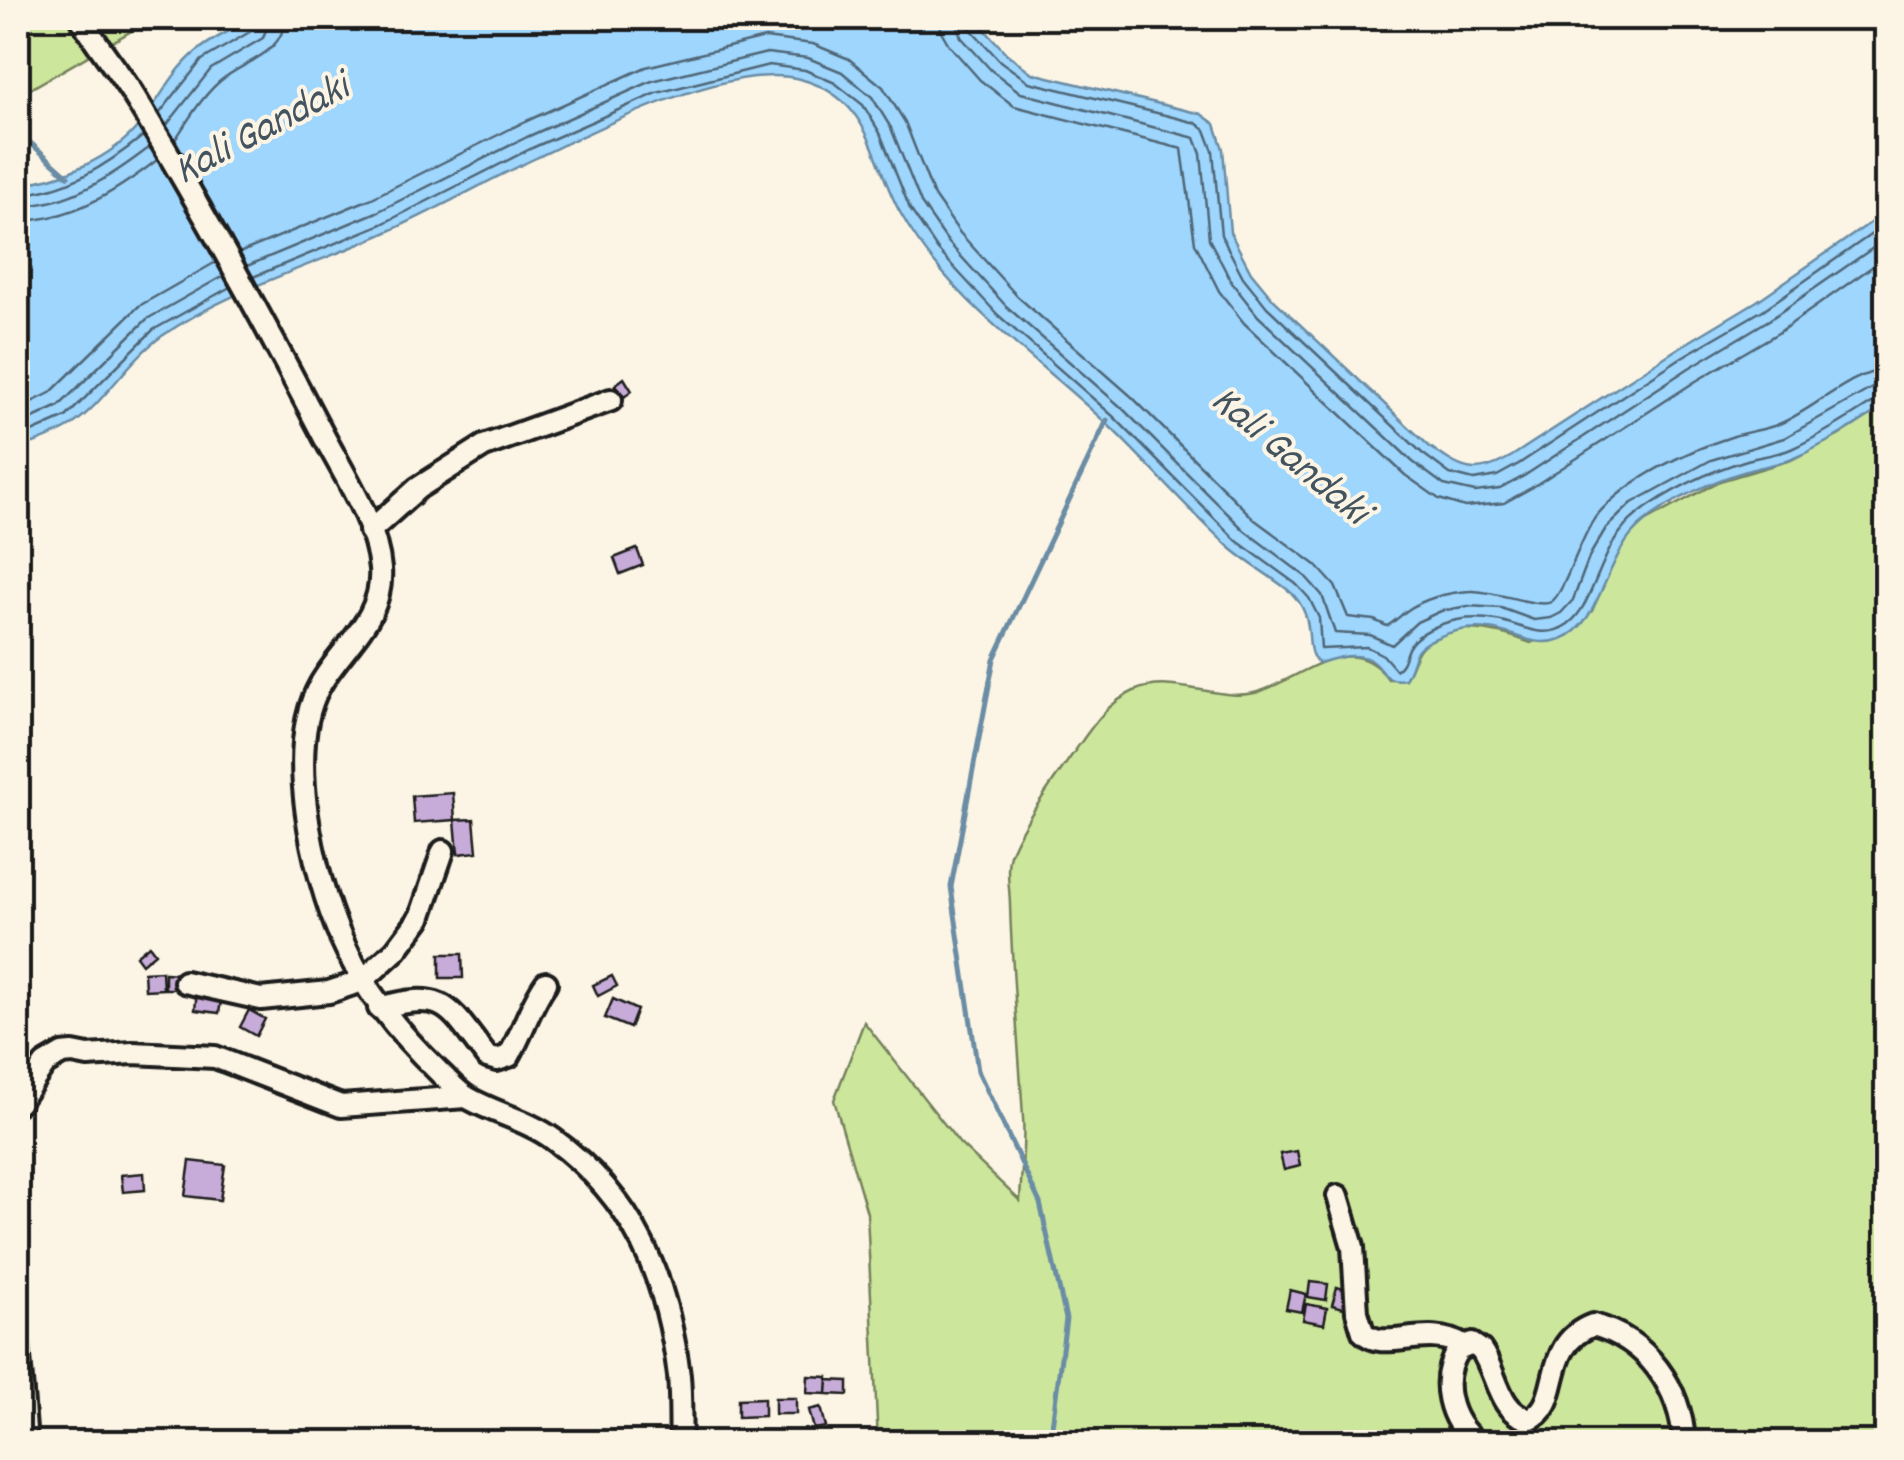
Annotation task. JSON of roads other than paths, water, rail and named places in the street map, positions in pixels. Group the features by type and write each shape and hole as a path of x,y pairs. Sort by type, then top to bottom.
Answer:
{"street":[{"path":"81,18 135,97 275,342 370,531 380,570 376,604 362,630 319,686 308,718 304,752 308,816 318,865 340,935 379,1008 466,1097 550,1136 593,1172 642,1240 659,1278 670,1318 680,1380 681,1442"},
{"path":"370,531 418,488 484,446 611,400"},
{"path":"185,982 261,998 329,992 362,982 396,950 420,918 443,851"},
{"path":"379,1008 406,1000 442,1004 462,1020 487,1058 497,1060 509,1056 546,983"},
{"path":"18,1103 45,1064 62,1054 73,1053 215,1057 341,1106 466,1097"},
{"path":"1338,1196 1353,1247 1357,1312 1363,1332 1379,1342 1434,1334 1450,1337 1464,1346"},
{"path":"1476,1442 1461,1429 1447,1389 1453,1358 1464,1346 1472,1344 1481,1350 1506,1405 1515,1414 1529,1419 1544,1408 1560,1352 1569,1338 1593,1325 1624,1336 1664,1374 1683,1422 1684,1442"},
{"path":"18,1344 26,1442"}],"water":[{"name":"Kali Gandaki","path":"256,18 974,18 1007,54 1032,73 1201,114 1215,124 1223,149 1230,232 1251,272 1274,300 1429,446 1469,468 1488,467 1512,456 1757,301 1886,212 1886,405 1806,452 1707,485 1653,515 1629,537 1586,619 1561,639 1528,640 1487,629 1457,631 1421,647 1405,679 1396,680 1362,657 1319,663 1311,650 1304,612 1288,590 1227,545 1108,425 996,327 944,274 901,214 866,133 842,101 824,88 800,79 771,76 703,88 629,115 385,233 215,305 150,346 72,425 18,449 18,184 67,173 114,148 139,125 196,52"}],"waterway":[{"path":"18,132 68,176"},
{"path":"1050,1442 1066,1319 1040,1203 978,1071 951,887 994,659 1107,420"}]}
